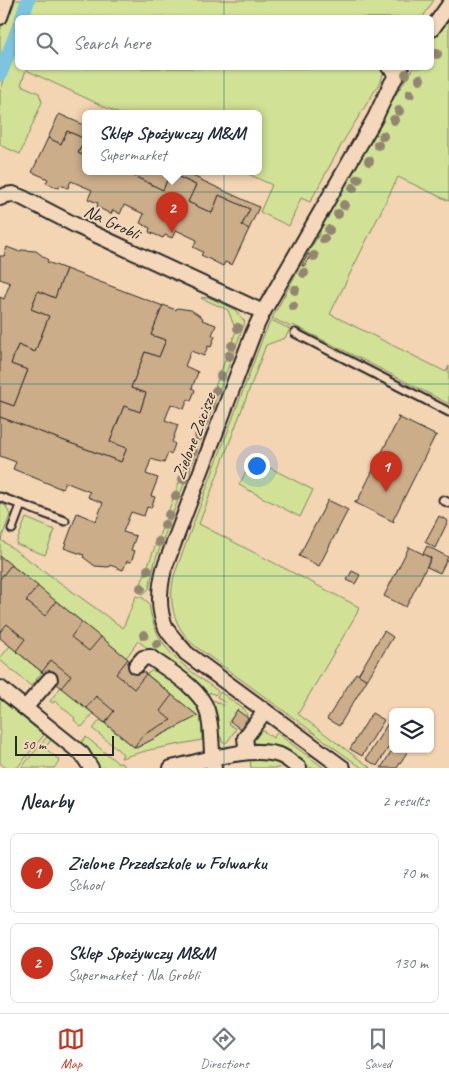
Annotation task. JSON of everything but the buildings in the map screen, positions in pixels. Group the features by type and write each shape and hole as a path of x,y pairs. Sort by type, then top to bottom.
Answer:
{"street":[{"path":"0,17 6,0"},
{"path":"434,26 449,5"},
{"name":"Zielone Zacisze","path":"343,768 186,653 166,628 160,609 159,589 164,569 187,506 250,342 264,312 375,118 395,71"},
{"name":"Na Grobli","path":"0,198 13,194 23,198 76,226 264,312"},
{"path":"136,666 143,658 150,657 189,685 198,695 207,708 213,763"},
{"path":"25,708 50,679"},
{"path":"0,688 82,754 91,768"},
{"path":"247,752 245,738 265,711"},
{"path":"171,768 213,763 247,752 266,752 281,755 299,768"}],"lane":[{"path":"295,333 449,412"},
{"path":"0,497 65,521"},
{"path":"12,530 21,505"}],"green space":[{"path":"12,0 22,0 0,59 0,31"},
{"path":"34,0 434,0 424,15 29,15"},
{"path":"449,9 449,201 398,177 330,314 446,372 449,366 449,404 293,325 291,327 272,318 301,265 304,267 311,255 308,253 321,231 316,229 379,121 412,70 434,70 434,30"},
{"path":"15,50 15,70 26,70 21,85 39,93 42,102 20,154 0,145 0,93"},
{"path":"26,70 386,70 310,202 301,198 289,226 260,212 272,185 250,175 262,175 262,110 111,110"},
{"path":"208,297 235,310 245,322 155,561 149,589 143,594 138,592 236,331 228,310 201,298"},
{"path":"271,320 290,329 285,338 266,345 199,524 359,607 298,714 371,768 362,768 195,646 181,630 174,613 172,593 175,573"},
{"path":"253,459 313,490 300,517 239,485"},
{"path":"0,503 6,506 10,515 1,540 123,628 136,596 143,598 149,603 157,633 164,644 183,664 218,691 215,695 210,692 206,698 185,675 138,641 126,658 0,556"},
{"path":"26,518 55,530 45,555 16,544"},
{"path":"10,646 42,672 31,686 0,660"},
{"path":"151,671 166,675 192,699 201,712 199,713 202,723 202,740 149,750 121,758 123,754 93,729 100,720 136,748 197,716 146,675"},
{"path":"61,687 93,714 82,727 74,720 75,718 55,701 53,703 50,701"},
{"path":"220,692 245,710 247,715 246,717 237,711 228,723 236,729 225,743 222,742 221,737 216,737 210,705 214,700 223,706 225,703 217,697"},
{"path":"0,699 44,735 17,768 6,768 0,763"},
{"path":"261,729 273,738 277,733 324,768 311,768 282,748 255,743 253,741 254,738"},
{"path":"47,737 51,740 45,748 60,761 54,768 21,768"},
{"path":"86,737 127,768 98,768 79,745"},
{"path":"250,759 268,759 283,764 280,768 251,768"}],"waterway":[{"path":"23,15 28,0"},
{"path":"0,75 15,37"}],"place":[{"name":"Sklep Spożywczy M&M","path":"172,233"},
{"name":"Zielone Przedszkole w Folwarku","path":"386,492"}]}
